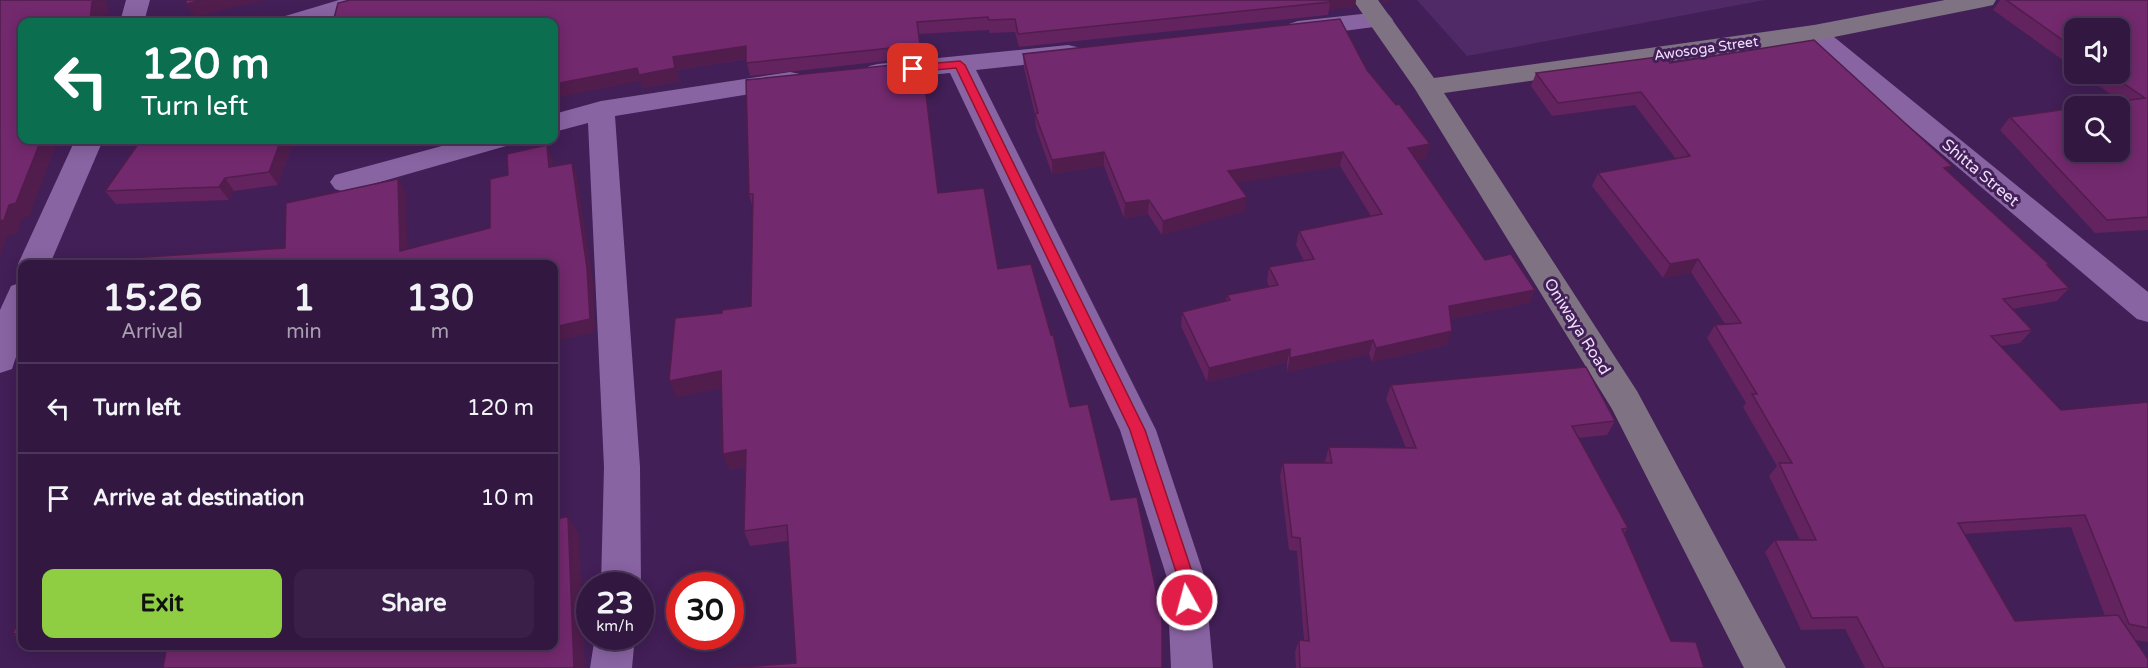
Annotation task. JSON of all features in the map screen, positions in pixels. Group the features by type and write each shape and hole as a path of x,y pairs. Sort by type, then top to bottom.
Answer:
{"main road":[{"name":"Awosoga Street","path":"1427,87 1814,33 1984,0"},
{"name":"Oniwaya Road","path":"1373,10 1427,87 1625,400 1765,668"}],"street":[{"path":"133,18 138,0"},
{"path":"305,18 366,0"},
{"path":"1275,31 1373,10"},
{"name":"Shitta Street","path":"1814,33 2148,310"},
{"path":"855,74 1088,51"},
{"path":"960,65 1138,430 1186,578 1192,668"},
{"path":"558,122 601,110 820,77"},
{"path":"601,110 622,467 621,572"},
{"path":"36,260 87,144"},
{"path":"345,182 481,144"},
{"path":"0,360 18,305"},
{"path":"611,668 613,650"}],"shaded area":[{"path":"1417,0 1765,0 1467,56"}],"building":[{"path":"0,0 98,0 92,2 90,18 18,18 18,144 39,144 16,203 9,205 4,220 0,221"},
{"path":"186,0 202,0 186,4"},
{"path":"350,0 1329,0 1330,2 1018,34 1015,19 989,20 988,17 917,22 920,45 746,63 746,46 673,57 675,68 639,75 637,68 558,83 558,18 334,18 338,3"},
{"path":"2006,0 2148,0 2148,217 2107,220 2010,117 2064,109 2064,162 2130,162 2130,100 2145,98 2125,84 2130,84 2130,18 2064,18 2064,41"},
{"path":"1340,19 1367,70 1396,105 1399,104 1430,144 1408,148 1485,260 1511,254 1535,290 1449,306 1452,331 1376,348 1373,340 1290,358 1290,349 1209,368 1182,312 1230,300 1227,295 1278,285 1269,267 1314,259 1299,231 1382,214 1343,152 1228,171 1247,197 1163,221 1149,200 1125,203 1104,152 1052,160 1035,114 1038,113 1023,54"},
{"path":"1814,40 1952,166 1944,168 2050,265 2047,265 2069,288 2003,299 2032,330 1991,336 2061,410 2148,402 2148,628 2129,624 2085,515 1958,523 2015,621 2118,615 2148,659 2148,668 1884,668 1857,617 1812,618 1775,540 1816,540 1779,463 1792,463 1752,394 1757,394 1715,325 1741,323 1698,259 1670,264 1598,173 1690,156 1641,92 1558,103 1536,73 1665,56 1670,63"},
{"path":"922,62 938,193 984,188 998,269 1031,264 1051,335 1053,334 1070,407 1088,404 1111,500 1137,497 1162,620 1162,668 730,668 796,663 787,525 744,531 746,450 723,454 721,371 669,381 675,318 722,313 722,310 751,306 753,194 749,194 746,80"},
{"path":"138,144 280,144 269,172 225,178 219,187 105,191"},
{"path":"547,145 549,167 572,163 587,268 590,319 558,326 558,260 130,260 131,258 285,248 286,203 398,179 400,251 490,228 490,179 508,175 507,154"},
{"path":"1586,367 1615,421 1572,426 1628,528 1622,529 1671,641 1696,642 1704,668 1300,668 1299,640 1309,641 1300,538 1292,537 1283,463 1332,463 1329,447 1416,448 1391,385"},
{"path":"568,516 574,668 163,668 166,650 558,650 558,519"},
{"path":"18,622 18,633 13,634"}],"route":[{"path":"913,69 960,65 1138,430 1186,578 1187,600"}]}
